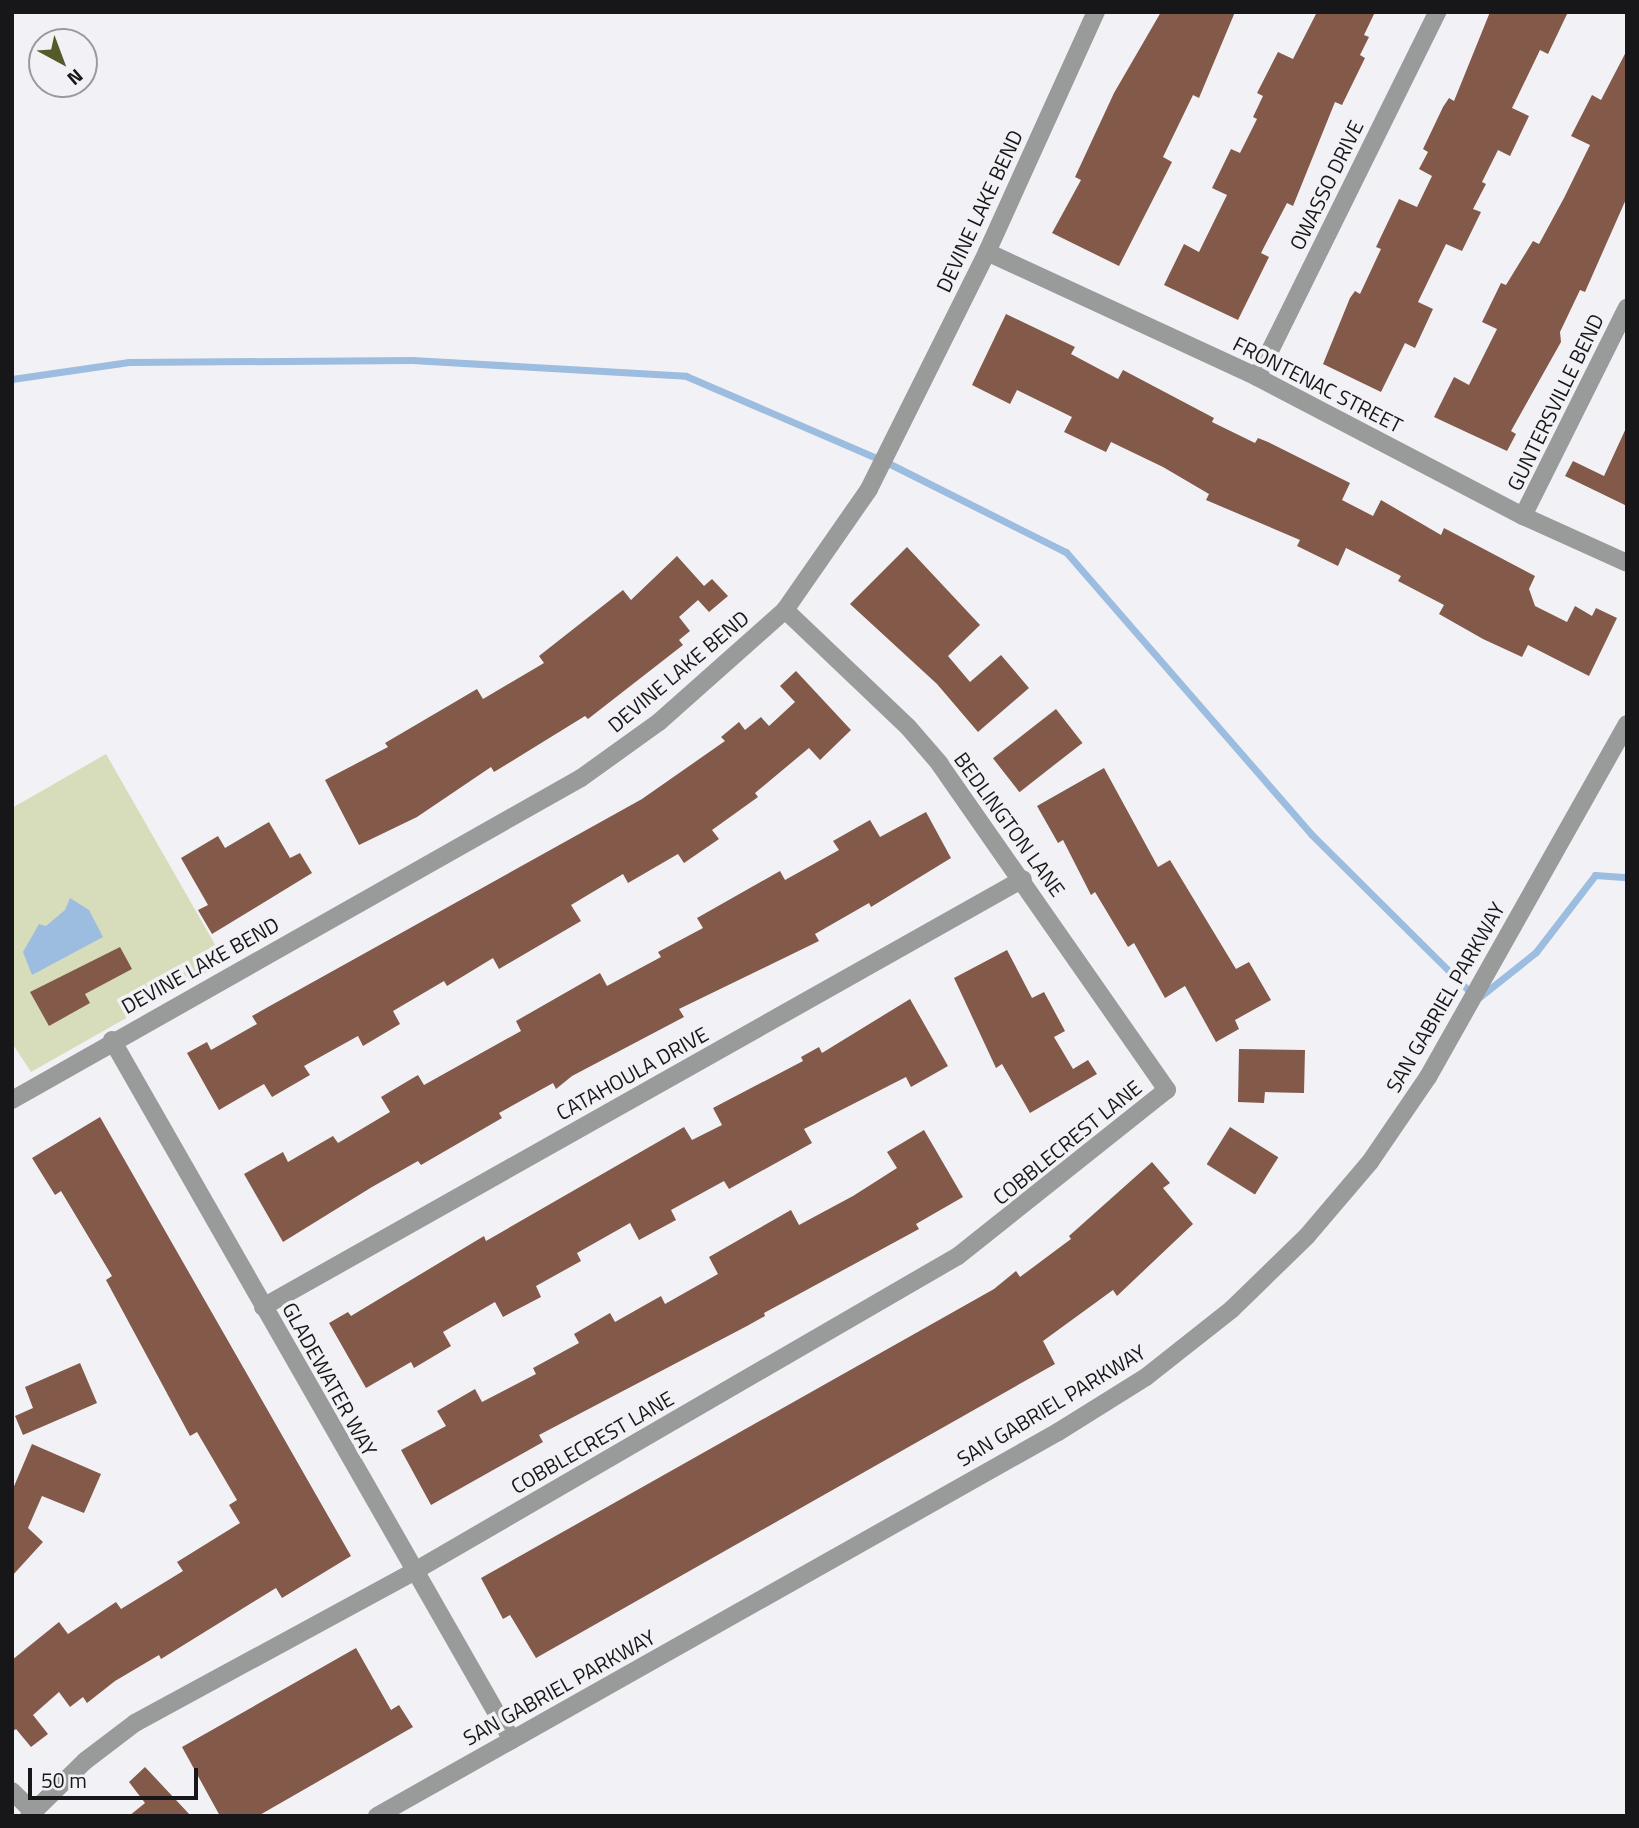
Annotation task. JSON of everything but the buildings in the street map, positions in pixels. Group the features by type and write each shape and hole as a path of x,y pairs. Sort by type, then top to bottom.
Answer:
{"street":[{"name":"DEVINE LAKE BEND","path":"12,1100 112,1040 581,778 659,722 785,610 869,489 987,251 1096,12"},
{"name":"OWASSO DRIVE","path":"1257,377 1437,12"},
{"name":"FRONTENAC STREET","path":"987,251 1257,377 1524,516 1627,563"},
{"name":"GUNTERSVILLE BEND","path":"1524,516 1627,307"},
{"name":"BEDLINGTON LANE","path":"785,610 908,727 1023,879 1167,1090"},
{"name":"SAN GABRIEL PARKWAY","path":"377,1816 1146,1377 1232,1310 1307,1236 1370,1163 1461,1020 1627,724"},
{"name":"CATAHOULA DRIVE","path":"263,1307 1023,879"},
{"name":"GLADEWATER WAY","path":"112,1040 413,1572 512,1740"},
{"name":"COBBLECREST LANE","path":"31,1814 85,1761 135,1723 413,1572 958,1256 1167,1090"},
{"path":"12,1791 31,1814"}],"green space":[{"path":"106,754 225,962 31,1072 12,1043 12,808"}],"water":[{"path":"70,898 89,910 103,937 32,975 23,952 39,924 46,926 65,910"}],"waterway":[{"path":"12,379 129,362 412,360 686,376 888,463 1066,552 1311,834 1477,999 1536,952 1595,875 1627,877"}]}
